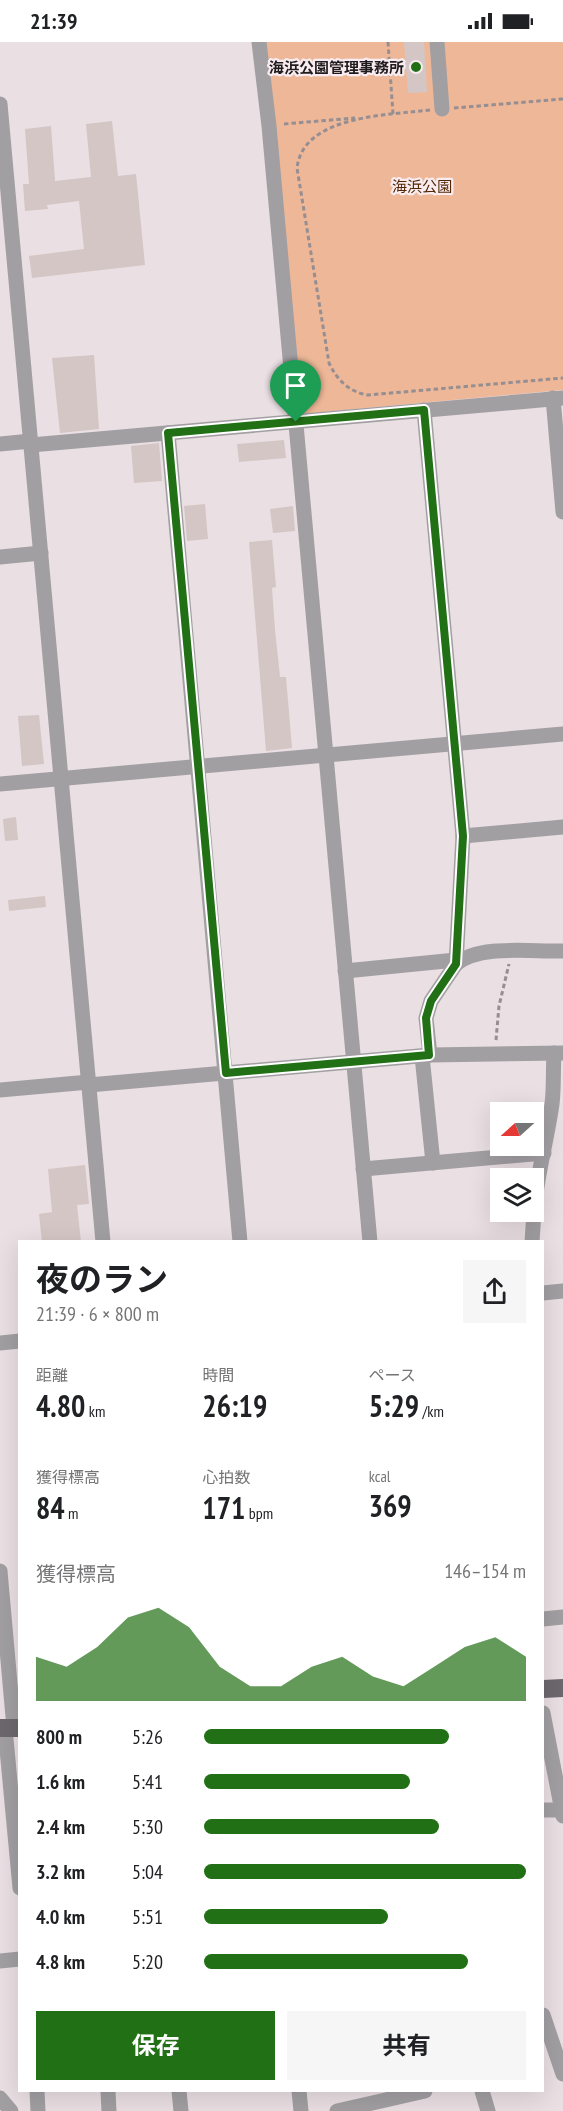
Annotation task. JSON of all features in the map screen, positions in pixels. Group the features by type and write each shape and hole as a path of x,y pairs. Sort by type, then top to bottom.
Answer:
{"main road":[{"path":"544,1689 563,1688"}],"street":[{"path":"259,42 269,126 370,1240"},
{"path":"437,42 442,109"},
{"path":"0,104 103,1240"},
{"path":"0,444 168,433 558,398 563,512"},
{"path":"424,410 463,836 456,962"},
{"path":"168,433 240,1240"},
{"path":"0,557 41,553"},
{"path":"0,784 563,734"},
{"path":"463,836 563,827"},
{"path":"433,1163 426,1056 426,1018 431,1001 456,962 464,957 511,951 563,951"},
{"path":"345,971 456,962"},
{"path":"0,1090 426,1056 558,1053 544,1153"},
{"path":"363,1169 511,1156"},
{"path":"532,1240 533,1222"},
{"path":"544,1293 563,1291"},
{"path":"0,1343 18,1341"},
{"path":"0,1571 9,1668 10,1728 18,1856"},
{"path":"544,1619 563,1617"},
{"path":"544,1718 562,1812 544,1810"},
{"path":"0,1961 18,1959"},
{"path":"544,2018 562,2065 544,2064"},
{"path":"37,2092 38,2111"},
{"path":"108,2092 110,2111"},
{"path":"179,2092 181,2111"},
{"path":"299,2092 301,2111"},
{"path":"337,2111 393,2105 423,2092"},
{"path":"482,2092 488,2111"},
{"path":"0,2098 11,2111"}],"path":[{"path":"388,42 393,114"},
{"path":"269,126 563,99"},
{"path":"360,118 312,138 300,153 297,168 329,363 338,379 351,390 368,395 563,378"},
{"path":"495,1054 499,1006 511,951"}],"green space":[{"name":"海浜公園","path":"266,42 563,42 563,390 301,414"}],"building":[{"name":"海浜公園管理事務所","path":"404,42 424,42 427,92 408,93"},
{"path":"112,121 118,176 136,174 145,265 32,278 29,256 84,249 79,201 47,205 48,209 25,211 23,184 29,184 25,129 51,126 55,181 91,177 86,124"},
{"path":"94,355 99,429 60,433 52,358"},
{"path":"284,440 286,458 239,462 237,444"},
{"path":"159,443 162,481 134,483 131,446"},
{"path":"205,504 208,539 187,541 184,506"},
{"path":"293,506 295,531 273,533 270,509"},
{"path":"272,540 276,587 272,588 275,630 280,677 286,677 292,748 266,751 249,542"},
{"path":"39,715 44,764 22,766 18,716"},
{"path":"16,817 18,840 5,841 3,819"},
{"path":"45,896 46,907 9,911 8,900"},
{"path":"85,1165 89,1204 77,1205 81,1240 42,1240 39,1214 52,1212 48,1169"}],"place":[{"name":"海浜公園管理事務所","path":"416,67"}],"route":[{"path":"424,410 463,836 456,964 431,1001 426,1018 429,1055 226,1073 168,433 296,422 424,410"}]}
